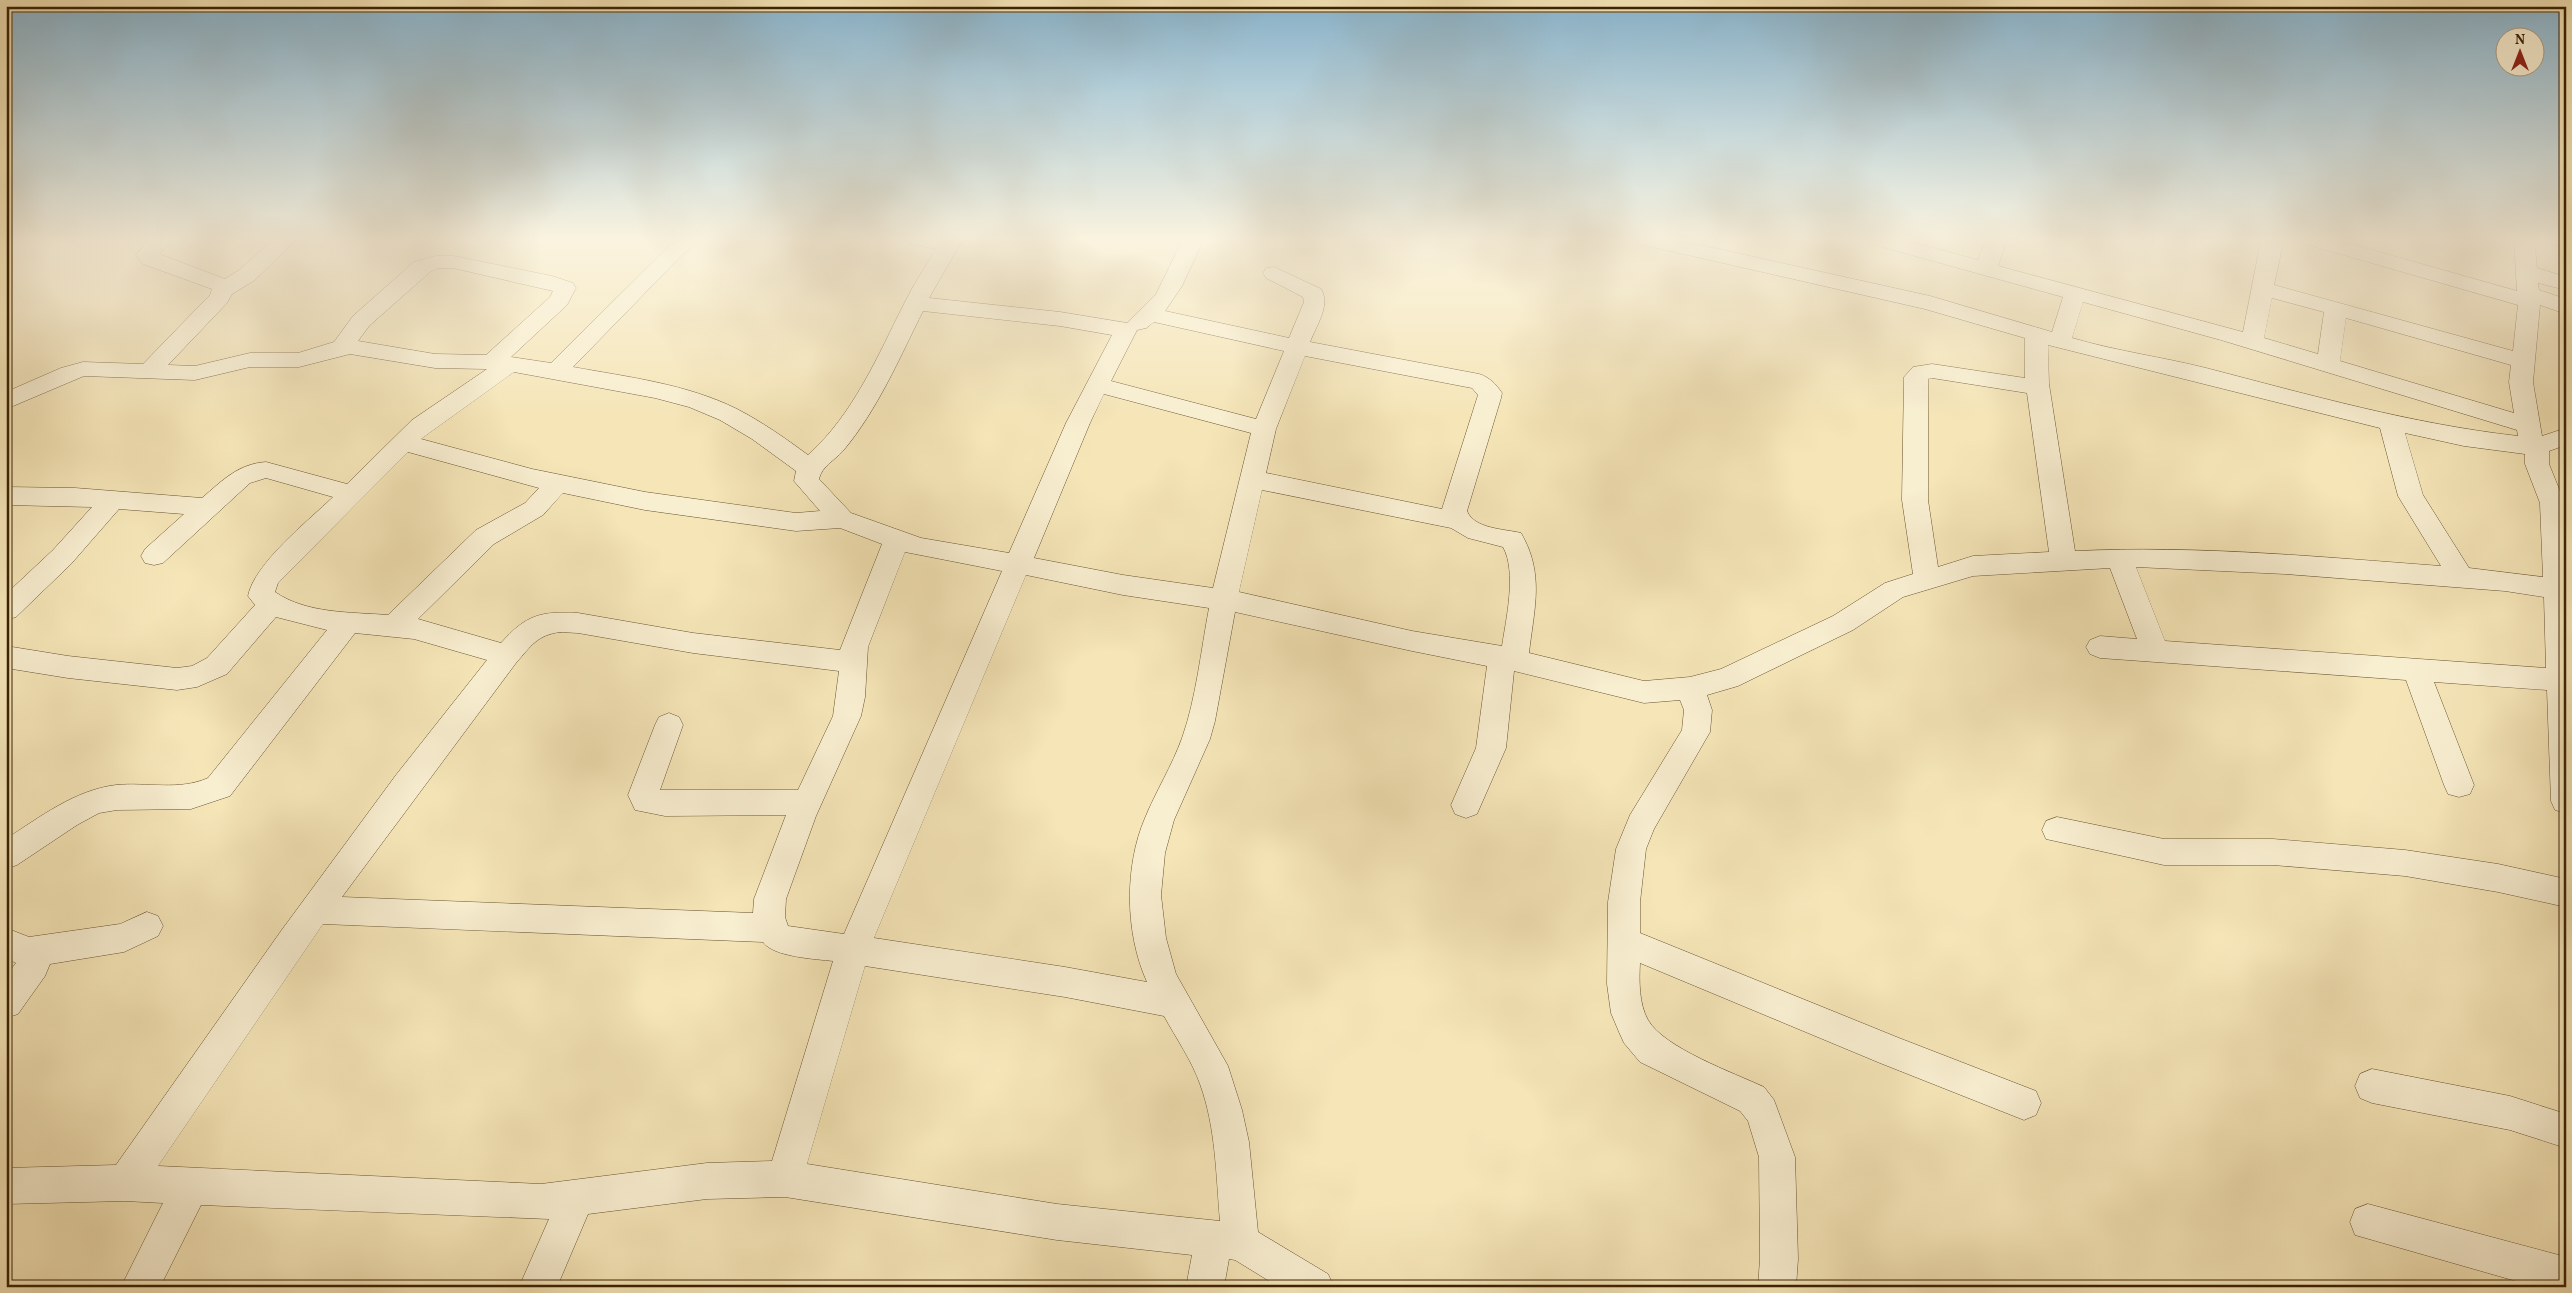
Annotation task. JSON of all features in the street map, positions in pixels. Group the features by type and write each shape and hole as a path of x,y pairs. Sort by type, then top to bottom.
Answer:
{"street":[{"path":"149,371 218,299"},
{"path":"342,347 352,330 385,299"},
{"path":"506,655 438,634 394,626 293,613 271,605 261,596 263,586 269,576 404,442 501,363 559,299"},
{"path":"556,371 627,299"},
{"path":"842,519 806,481 809,468 834,445 872,389 917,299"},
{"path":"785,1179 853,950 972,667 1078,423 1097,385 1126,330 1152,314 1164,299"},
{"path":"1205,1287 1226,1241 1231,1142 1216,1078 1161,978 1150,938 1146,887 1150,853 1158,820 1196,740 1201,721 1224,600 1264,430 1315,302 1314,299"},
{"path":"1914,299 2060,341 2390,422 2464,438 2566,436"},
{"path":"2060,341 2073,299"},
{"path":"2098,299 2252,341 2328,364 2532,436"},
{"path":"2252,341 2260,299"},
{"path":"2302,299 2523,361"},
{"path":"2528,299 2520,382 2537,464 2559,505 2556,589 2562,638 2561,680 2566,798"},
{"path":"2534,299 2566,307"},
{"path":"915,303 960,310 1060,320 1126,330"},
{"path":"2328,364 2336,309"},
{"path":"1152,314 1296,346 1479,382 1486,386 1490,393 1489,398 1454,511 1464,526 1512,540 1517,546 1524,568 1491,748 1466,805"},
{"path":"2036,334 2037,384 2063,561"},
{"path":"6,402 69,373 83,369 195,373 250,360 299,360 342,347 434,361 501,363 556,371 655,390 697,401 728,414 761,433 809,468"},
{"path":"1927,580 1915,500 1916,377 1921,372 1932,371 2025,386 2037,384"},
{"path":"1097,385 1227,418 1264,430"},
{"path":"2390,422 2411,496 2461,578"},
{"path":"404,442 558,484 645,501 748,518 796,522 842,519 918,547 1018,564 1123,585 1224,600 1412,641 1508,658 1644,692 1690,688 1728,678 1770,656 1843,623 1894,590 1973,566 2142,557 2286,564 2505,581 2556,589"},
{"path":"154,556 241,477 254,471 266,470 352,494"},
{"path":"1252,480 1459,521"},
{"path":"394,626 485,537 534,509 558,484"},
{"path":"6,496 113,500 208,507"},
{"path":"6,610 62,557 113,500"},
{"path":"897,539 860,627 852,662 851,697 847,716 808,802 770,899 769,917 771,928 777,936 788,940 1065,982 1175,1003"},
{"path":"2119,558 2155,651"},
{"path":"6,657 68,667 177,678 197,676 217,666 271,605"},
{"path":"6,856 86,805 102,800 188,799 206,795 219,787 349,621"},
{"path":"125,1183 315,910 506,655 527,632 540,624 560,622 693,643 852,662"},
{"path":"2100,647 2561,680"},
{"path":"2416,670 2459,785"},
{"path":"1690,688 1698,710 1698,723 1690,743 1641,824 1631,849 1624,902 1623,984 1628,1013 1636,1032 1652,1051 1752,1099 1762,1112 1777,1157 1780,1259 1777,1287"},
{"path":"669,725 643,795 646,801 664,804 808,802"},
{"path":"2057,830 2164,852 2273,852 2405,863 2498,878 2566,893"},
{"path":"315,910 771,928"},
{"path":"18,947 124,938 147,926"},
{"path":"1623,941 1892,1052 2024,1103"},
{"path":"6,1003 33,966 35,957 18,947"},
{"path":"2372,1086 2510,1113 2566,1131"},
{"path":"6,1186 125,1183 541,1202 707,1181 785,1179 1057,1222 1226,1241 1315,1287"},
{"path":"140,1287 191,1186"},
{"path":"538,1287 577,1197"},
{"path":"2368,1222 2566,1276"}]}
